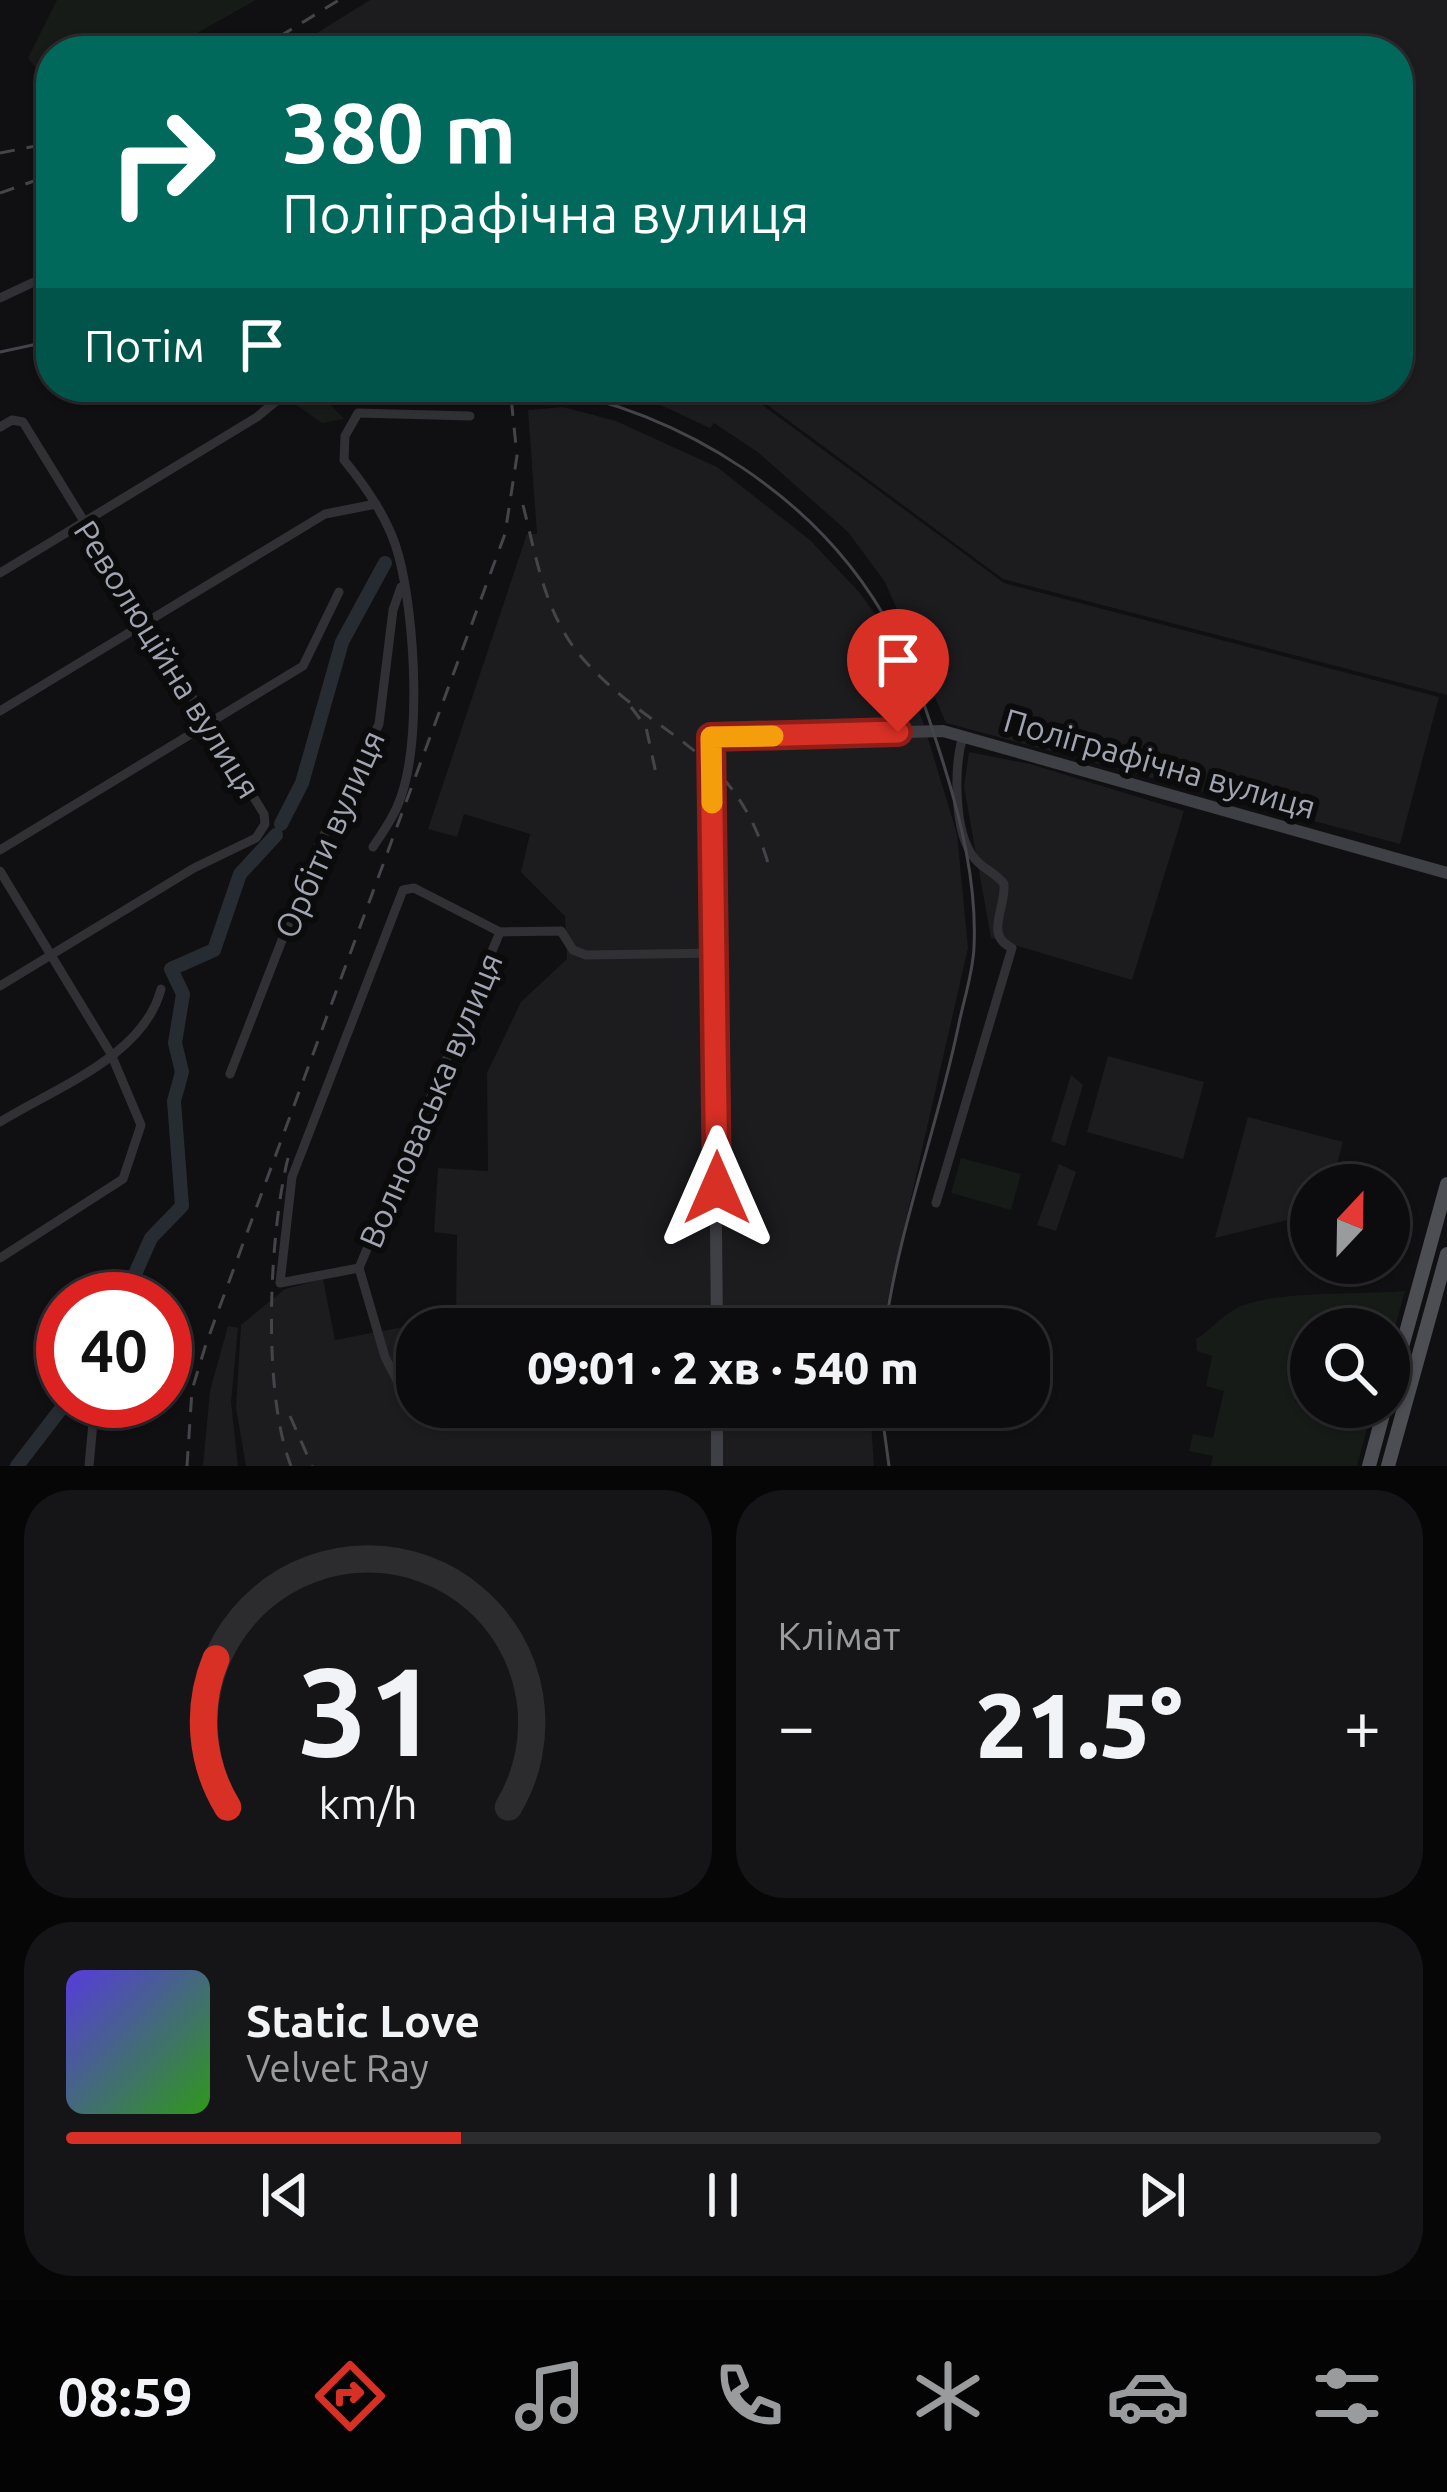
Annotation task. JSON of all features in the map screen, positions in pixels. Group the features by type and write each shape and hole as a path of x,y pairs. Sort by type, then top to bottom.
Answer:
{"main road":[{"path":"1410,1318 1447,1184"},
{"path":"1388,1466 1447,1254"},
{"path":"1369,1466 1379,1428"}],"street":[{"path":"0,298 36,281"},
{"path":"0,573 275,402"},
{"path":"373,848 397,808 407,774 411,609 401,586 400,558 376,504 344,460 344,436 358,413 470,416"},
{"name":"Революційна вулиця","path":"0,428 12,420 22,422 264,814 262,830 0,986"},
{"path":"0,711 325,514 376,504"},
{"name":"Орбіти вулиця","path":"230,1074 319,845 380,724 393,610 401,586"},
{"path":"0,850 303,666 339,592"},
{"name":"Поліграфічна вулиця","path":"717,953 711,737 933,731 963,736 1447,872"},
{"path":"936,1203 1012,948 998,939 995,930 1004,884 974,857 962,817 953,769 963,736"},
{"path":"0,872 111,1054 141,1120 123,1179 0,1258"},
{"path":"359,1268 280,1283 292,1178 372,961 406,888 500,932 561,931 573,950 586,955 717,953 717,1308"},
{"name":"Волноваська вулиця","path":"396,1379 385,1358 359,1268 500,932"},
{"path":"0,1122 143,1030 161,989"},
{"path":"89,1466 93,1428"},
{"path":"717,1428 717,1466"}],"shaded area":[{"path":"57,0 256,0 192,36 39,36"},
{"path":"370,0 1447,0 1447,695 1003,579 763,402 1413,402 1413,36 312,36"},
{"path":"36,42 36,68 28,58"},
{"path":"292,402 328,402 344,419 322,423"},
{"path":"654,402 758,402 1004,583 1439,697 1400,844 946,723 885,582 848,532 759,453 714,423 710,428"},
{"path":"563,407 616,421 717,467 810,540 859,592 894,640 957,834 968,948 886,1308 456,1308 457,1235 434,1232 438,1168 488,1171 487,1073 521,1002 567,959 565,916 521,872 530,834 464,814 457,837 428,829 527,534 537,534 528,410"},
{"path":"969,752 1030,764 1184,811 1132,980 991,938 964,787"},
{"path":"1108,1056 1204,1082 1183,1159 1087,1132"},
{"path":"1071,1075 1083,1085 1065,1146 1051,1141"},
{"path":"1248,1117 1343,1142 1337,1164 1290,1164 1290,1219 1215,1238"},
{"path":"961,1158 1021,1174 1011,1210 951,1193"},
{"path":"1059,1164 1076,1172 1056,1231 1037,1225"},
{"path":"323,1279 335,1340 396,1328 396,1428 871,1428 874,1466 246,1466 236,1408 241,1325 285,1289"},
{"path":"1405,1291 1400,1308 1290,1308 1290,1428 1367,1428 1357,1466 1211,1466 1213,1456 1189,1451 1193,1434 1213,1438 1224,1391 1206,1386 1212,1356 1197,1351 1196,1339 1241,1306 1321,1294"},
{"path":"228,1326 238,1328 231,1402 238,1466 203,1466 210,1391"}],"waterway":[{"path":"281,824 302,783 342,642 385,563"},
{"path":"136,1272 151,1238 182,1206 174,1101 182,1072 175,1043 183,994 171,969 214,950 240,874 276,835"},
{"path":"17,1466 46,1428"}],"tram line":[{"path":"0,352 36,344"},
{"path":"601,402 696,440 744,469 828,541 864,584 901,647 949,782 970,876 974,947 889,1308"},
{"path":"884,1428 889,1466"}],"railway":[{"path":"280,36 339,0"},
{"path":"0,153 36,146"},
{"path":"0,193 36,180"},
{"path":"187,1466 192,1390 206,1344 505,534 517,456 512,402"},
{"path":"523,505 544,587 571,643 611,687 713,768 753,824 768,863"},
{"path":"631,707 646,727 657,778"},
{"path":"288,1158 276,1228 272,1357 291,1466"},
{"path":"290,1416 312,1466"}],"slow traffic":[{"path":"712,803 711,737 773,736"}],"route":[{"path":"717,1188 711,737 898,732"}]}
